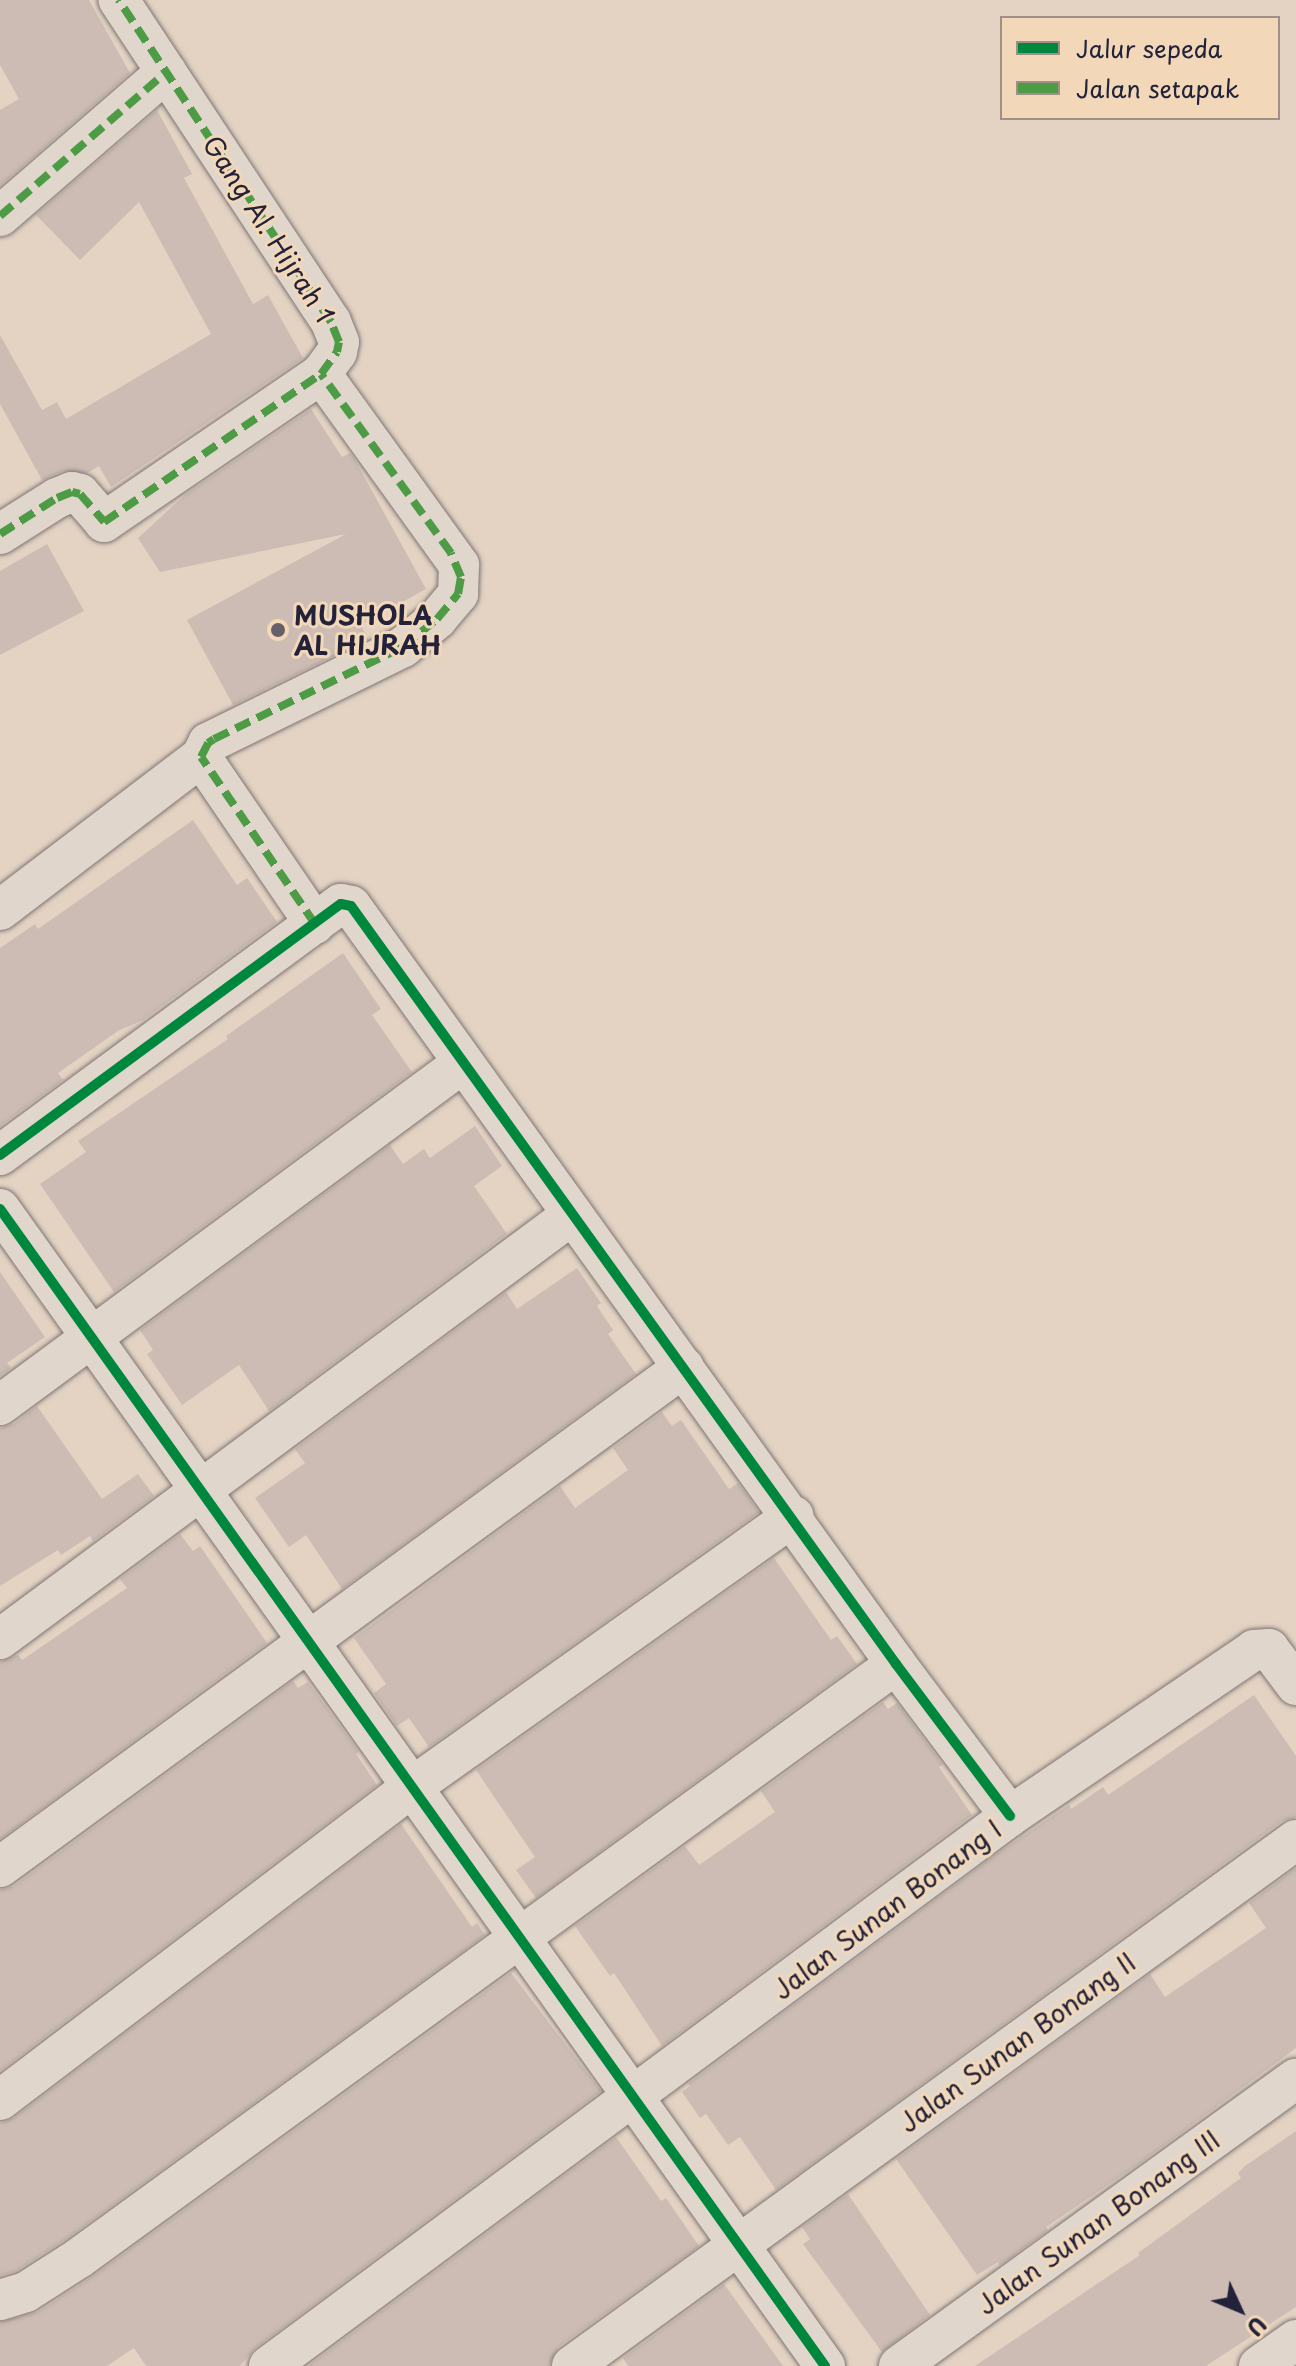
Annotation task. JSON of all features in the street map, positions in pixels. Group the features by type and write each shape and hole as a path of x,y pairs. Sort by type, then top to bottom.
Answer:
{"street":[{"name":"Gang Al. Hijrah 1","path":"0,534 72,492 80,494 104,522 321,374 337,352 339,342 331,322 119,0"},
{"path":"0,216 166,72"},
{"path":"0,910 201,757 208,743 403,647 437,619 458,594 459,565 321,374"},
{"path":"201,757 315,924"},
{"path":"0,1155 341,904 351,906 793,1516 896,1664 1010,1816"},
{"path":"0,1405 463,1063"},
{"path":"0,1209 825,2366"},
{"path":"0,1639 573,1214"},
{"path":"0,1867 684,1367"},
{"path":"0,2100 412,1787 793,1516"},
{"name":"Jalan Sunan Bonang I","path":"269,2366 1010,1816 1254,1650 1269,1649 1296,1685"},
{"path":"0,2300 26,2292 79,2258 896,1664"},
{"name":"Jalan Sunan Bonang II","path":"572,2366 1296,1840"},
{"name":"Jalan Sunan Bonang III","path":"899,2366 1296,2079"},
{"path":"1259,2366 1296,2340"}],"building":[{"path":"0,0 89,0 130,73 0,186 0,110 19,99 0,65"},
{"path":"157,110 192,174 184,178 253,304 268,295 303,358 111,487 99,466 87,473 63,471 42,480 0,404 0,335 42,410 57,402 66,419 211,334 139,202 80,260 36,215"},
{"path":"311,409 342,457 350,453 355,460 426,589 361,625 368,639 233,705 187,620 346,534 160,572 138,538 186,494"},
{"path":"47,544 84,611 0,655 0,571"},
{"path":"193,820 237,885 247,878 277,922 143,1020 118,1031 58,1073 63,1080 0,1126 0,948 35,924 38,929"},
{"path":"343,953 381,1009 372,1015 412,1072 114,1292 40,1184 86,1152 78,1141 228,1039 226,1036"},
{"path":"475,1126 502,1166 474,1186 507,1234 269,1411 239,1365 182,1405 147,1354 153,1350 140,1330 390,1145 403,1164 424,1149 430,1158"},
{"path":"577,1268 601,1303 597,1306 613,1330 608,1334 636,1374 342,1589 306,1535 289,1547 255,1498 305,1463 295,1449 506,1292 517,1309"},
{"path":"0,1272 45,1337 7,1363 11,1368 0,1376"},
{"path":"37,1406 102,1499 138,1474 154,1496 93,1541 90,1536 61,1555 58,1550 0,1586 0,1428 14,1424"},
{"path":"662,1412 672,1426 681,1420 729,1489 738,1483 759,1512 429,1747 409,1718 397,1726 374,1693 386,1684 354,1638 560,1486 575,1508 628,1470 613,1448"},
{"path":"180,1534 193,1551 200,1546 267,1643 0,1839 0,1662 18,1655 22,1660 127,1588 120,1579"},
{"path":"774,1558 831,1640 837,1636 857,1664 536,1898 516,1870 535,1857 476,1770"},
{"path":"293,1681 298,1688 308,1682 359,1752 356,1754 377,1785 0,2071 0,1890 14,1886"},
{"path":"1254,1695 1296,1756 1296,1817 1282,1821 776,2190 740,2137 728,2145 706,2114 700,2118 682,2092 690,2086 688,2084 998,1853 1069,1805 1071,1809 1103,1787 1108,1795"},
{"path":"883,1702 888,1709 897,1703 943,1765 939,1767 972,1815 662,2046 614,1973 610,1976 575,1926 685,1846 699,1865 775,1812 761,1791"},
{"path":"401,1824 472,1927 477,1923 485,1935 66,2239 16,2271 0,2276 0,2123 14,2118"},
{"path":"1296,1868 1296,2048 1140,2163 1046,2227 1048,2230 1000,2265 998,2262 977,2275 896,2159 1150,1974 1165,1997 1266,1928 1249,1903"},
{"path":"511,1973 601,2091 255,2348 240,2366 146,2366 134,2348 107,2366 0,2366 0,2322 38,2312 92,2277"},
{"path":"1296,2131 1296,2307 1206,2366 975,2366 1140,2255 1138,2253 1241,2178 1238,2173 1245,2166"},
{"path":"616,2137 661,2201 666,2198 699,2246 558,2347 549,2366 308,2366"},
{"path":"848,2194 930,2315 882,2352 803,2244 810,2239 802,2227"},
{"path":"724,2284 783,2366 628,2366 623,2358"}],"marked path":[{"path":"0,534 72,492 80,494 104,522 321,374 337,352 339,342 331,322 119,0"},
{"path":"0,216 166,72"},
{"path":"315,924 201,757 208,743 214,739 403,647 437,619 458,594 461,577 451,553 321,374"}],"cycle path":[{"path":"0,1155 341,904 351,906 896,1664 1010,1816"},
{"path":"0,1209 825,2366"}],"place":[{"name":"MUSHOLA AL HIJRAH","path":"278,630"}]}
